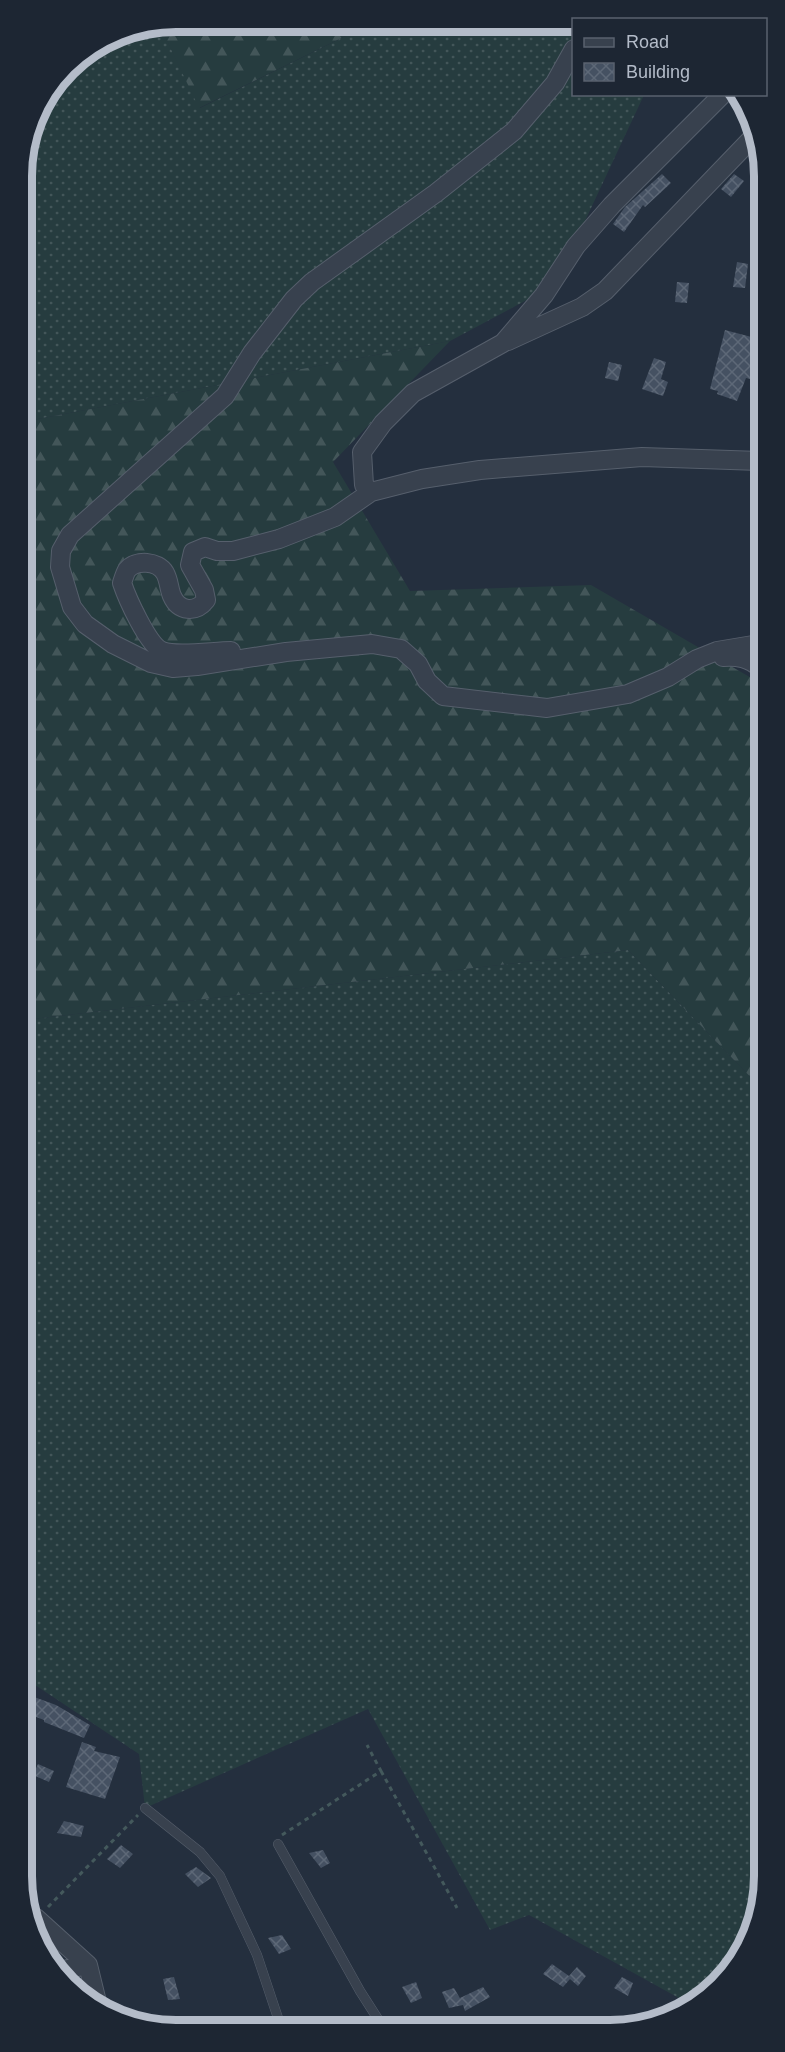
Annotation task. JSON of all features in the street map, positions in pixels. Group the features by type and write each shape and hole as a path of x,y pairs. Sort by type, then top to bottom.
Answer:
{"street":[{"path":"572,51 555,82 514,131 436,193 337,263 294,299 252,353 225,396 70,535 61,551 60,567 64,587 72,607 85,624 113,644 151,663 173,668 197,666 286,652 372,644 401,649 418,664 427,681 443,696 547,708 628,694 668,677 697,659 717,651 754,645"},
{"path":"503,343 544,295 576,246 612,205 721,96"},
{"path":"371,492 364,485 362,452 383,423 413,393 503,343 582,307 605,291 749,142"},
{"path":"286,652 177,653 161,651 129,605 122,583 128,570 140,563 155,564 165,572 172,597 182,608 191,610 206,600 204,590 190,565 193,552 205,547 217,551 232,551 279,539 335,517 371,492 422,479 480,470 631,458 754,461"},
{"path":"697,659 735,656 754,664"},
{"path":"39,1923 88,1965 95,1996"},
{"path":"66,1969 88,1965"}],"lane":[{"path":"145,1808 200,1852 220,1876 257,1955 279,2020"},
{"path":"278,1844 379,2020"}],"path":[{"path":"367,1744 457,1908"},
{"path":"278,1844 280,1837 381,1771"},
{"path":"36,1912 145,1808"}],"green space":[{"path":"354,32 572,32 572,96 644,96 555,285 450,341 32,420 32,166 36,139 51,104 61,88 88,61 121,42 148,34 163,33 200,108"},
{"path":"354,32 199,108 163,33"},
{"path":"450,341 333,462 410,591 591,585 754,679 753,1080 628,950 32,1019 32,420"},
{"path":"628,950 753,1080 753,1886 749,1913 734,1948 711,1978 689,1996 683,2000 529,1915 490,1930 368,1709 145,1808 139,1754 32,1683 32,1019"}],"building":[{"path":"662,174 671,183 645,207 643,205 624,232 613,224 625,207"},
{"path":"734,174 744,181 731,197 721,189"},
{"path":"737,262 748,264 745,288 733,287"},
{"path":"677,282 689,283 687,303 675,302"},
{"path":"725,330 754,338 754,380 746,378 737,401 710,389"},
{"path":"654,358 666,362 661,379 668,382 663,396 642,389"},
{"path":"609,362 622,365 618,381 605,378"},
{"path":"32,1696 56,1705 90,1725 84,1738 44,1722 32,1715"},
{"path":"82,1742 96,1747 94,1751 120,1757 105,1799 66,1787"},
{"path":"38,1764 54,1771 49,1782 33,1775"},
{"path":"64,1821 84,1826 81,1837 57,1833"},
{"path":"121,1845 133,1854 120,1868 107,1859"},
{"path":"323,1850 330,1863 321,1868 309,1853"},
{"path":"196,1867 211,1878 198,1887 185,1874"},
{"path":"282,1935 291,1949 279,1954 268,1938"},
{"path":"552,1964 569,1976 577,1967 586,1976 578,1986 570,1979 563,1987 543,1974"},
{"path":"174,1977 180,1999 168,2000 163,1979"},
{"path":"622,1977 633,1983 628,1996 614,1988"},
{"path":"416,1982 422,1998 411,2003 402,1987"},
{"path":"483,1987 490,1997 465,2011 463,2005 449,2008 442,1992 454,1988 461,2000 460,1998"}]}
